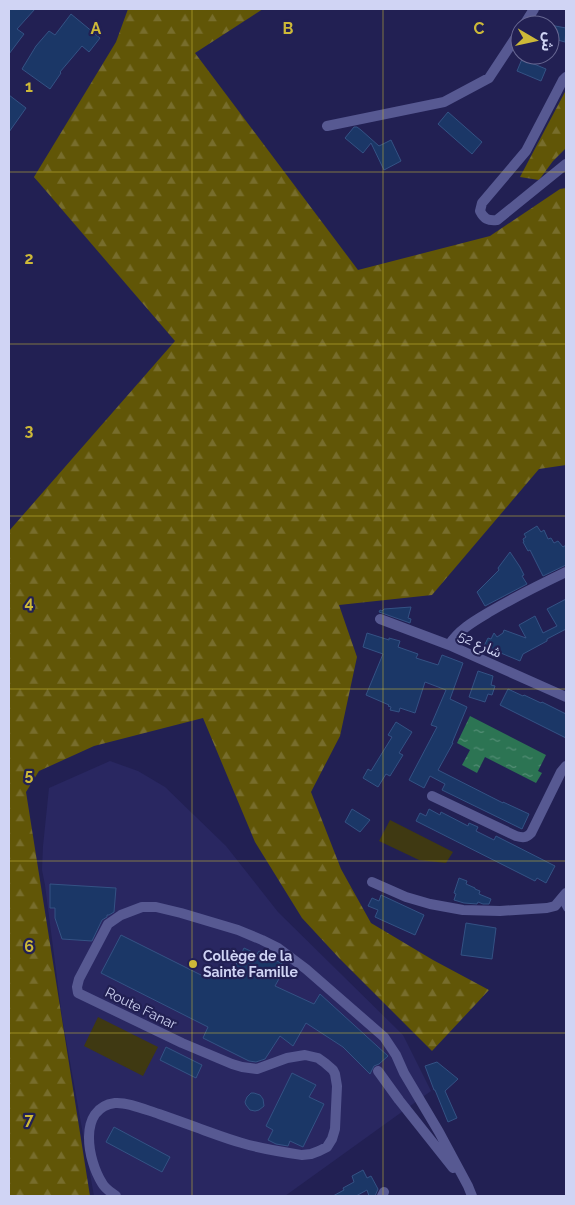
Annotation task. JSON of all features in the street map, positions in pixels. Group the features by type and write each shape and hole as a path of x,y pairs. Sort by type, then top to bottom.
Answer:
{"street":[{"path":"327,126 444,102 489,78 510,46"},
{"path":"566,77 562,80 526,151 482,204 480,211 483,218 489,221 497,220 566,164"},
{"path":"449,645 458,633 472,622 566,572"},
{"name":"شارع 52","path":"380,619 449,645 565,694"},
{"path":"432,796 522,838 531,833 561,772 566,766"},
{"path":"372,882 406,897 463,910 500,911 546,908 564,901"},
{"name":"Route Fanar","path":"116,1196 103,1186 97,1175 93,1165 89,1140 91,1123 100,1109 108,1105 116,1103 140,1107 242,1144 302,1156 319,1152 327,1147 335,1129 337,1086 333,1070 318,1058 297,1055 256,1069 242,1067 182,1043 78,993 79,979 108,924 121,915 142,906 156,907 238,930 278,948 306,969 384,1037 439,1132 472,1196"},
{"name":"Route Fanar","path":"378,1071 468,1186"}],"shaded area":[{"name":"Collège de la Sainte Famille","path":"110,761 138,771 165,787 226,846 278,912 403,1035 431,1091 285,1196 94,1196 62,1017 42,870 49,788"},
{"path":"390,820 453,852 446,863 419,860 379,841"},
{"path":"98,1017 158,1047 143,1076 84,1046"}],"green space":[{"path":"128,9 263,9 195,53 358,270 490,236 560,189 566,188 566,465 539,469 432,595 339,605 357,657 340,736 311,792 341,869 371,923 433,960 489,990 432,1051 339,958 302,918 255,842 203,718 94,746 39,771 26,792 90,1196 9,1196 9,531 175,341 34,177 116,42"},
{"path":"566,90 566,148 553,161 539,180 520,177"}],"water":[{"path":"470,716 546,755 538,771 542,773 536,783 485,757 477,773 462,765 470,750 457,743"}],"building":[{"path":"9,9 35,9 17,29 24,34 9,54"},
{"path":"71,14 100,38 89,52 82,46 60,72 50,89 22,69 36,46 49,31 55,35"},
{"path":"560,27 566,28 565,42 560,41"},
{"path":"520,65 536,65 546,69 541,81 517,71"},
{"path":"9,95 26,108 9,132"},
{"path":"448,112 482,142 472,154 438,124"},
{"path":"354,127 361,130 379,146 391,140 401,161 384,170 371,143 363,153 345,138"},
{"path":"537,526 541,532 544,530 548,539 551,538 554,543 558,541 563,547 566,545 566,565 543,576 530,550 528,551 523,542 523,539 526,537 524,534"},
{"path":"510,552 520,567 524,575 522,576 527,584 485,606 477,592 499,570 498,568"},
{"path":"566,599 566,629 523,654 520,661 484,646 488,638 491,639 494,633 497,637 504,630 526,638 519,625 535,616 543,633 557,626 547,609"},
{"path":"411,607 408,618 411,619 410,623 379,612 384,609"},
{"path":"367,633 389,640 389,638 400,641 398,647 418,654 416,658 438,665 442,655 463,663 450,699 467,707 453,743 438,770 529,814 522,829 442,790 445,784 430,776 424,788 409,780 437,727 431,725 446,690 425,682 415,713 400,708 399,712 390,710 391,707 389,705 366,695 383,654 363,647"},
{"path":"478,671 493,676 491,685 495,686 492,695 488,694 485,702 469,697"},
{"path":"508,689 542,702 566,714 566,738 500,705"},
{"path":"396,722 412,732 399,753 403,755 390,776 386,774 378,787 363,778 368,769 371,771 392,737 388,735"},
{"path":"352,809 370,820 360,832 345,822"},
{"path":"429,809 440,815 441,812 468,826 469,823 478,827 476,831 494,840 496,836 555,866 546,883 537,878 535,881 416,821 420,813 426,816"},
{"path":"459,878 467,881 466,884 480,891 479,894 491,899 489,904 478,902 477,904 464,903 454,900 456,894 454,893"},
{"path":"50,884 116,888 114,912 102,920 92,941 62,939 55,918 55,908 50,908"},
{"path":"381,895 424,915 415,935 375,917 378,910 368,906 372,898 379,901"},
{"path":"466,923 496,928 492,959 461,955"},
{"path":"121,935 209,979 213,969 230,977 244,948 257,954 259,951 286,966 275,986 314,1004 320,994 388,1056 374,1066 370,1074 343,1047 306,1023 293,1046 280,1036 265,1059 256,1062 249,1061 203,1038 208,1027 101,973"},
{"path":"166,1047 202,1065 196,1078 160,1060"},
{"path":"437,1062 458,1079 445,1091 457,1118 448,1122 425,1066"},
{"path":"292,1073 316,1085 309,1097 324,1104 303,1147 290,1141 288,1146 276,1144 268,1140 273,1130 266,1126"},
{"path":"251,1093 260,1095 263,1099 264,1106 259,1110 250,1110 246,1105 247,1097"},
{"path":"114,1127 170,1157 162,1172 106,1142"},
{"path":"363,1170 367,1178 371,1176 378,1189 375,1196 369,1196 367,1190 356,1196 333,1196 354,1182 352,1176"}],"place":[{"name":"Collège de la Sainte Famille","path":"193,964"}]}
